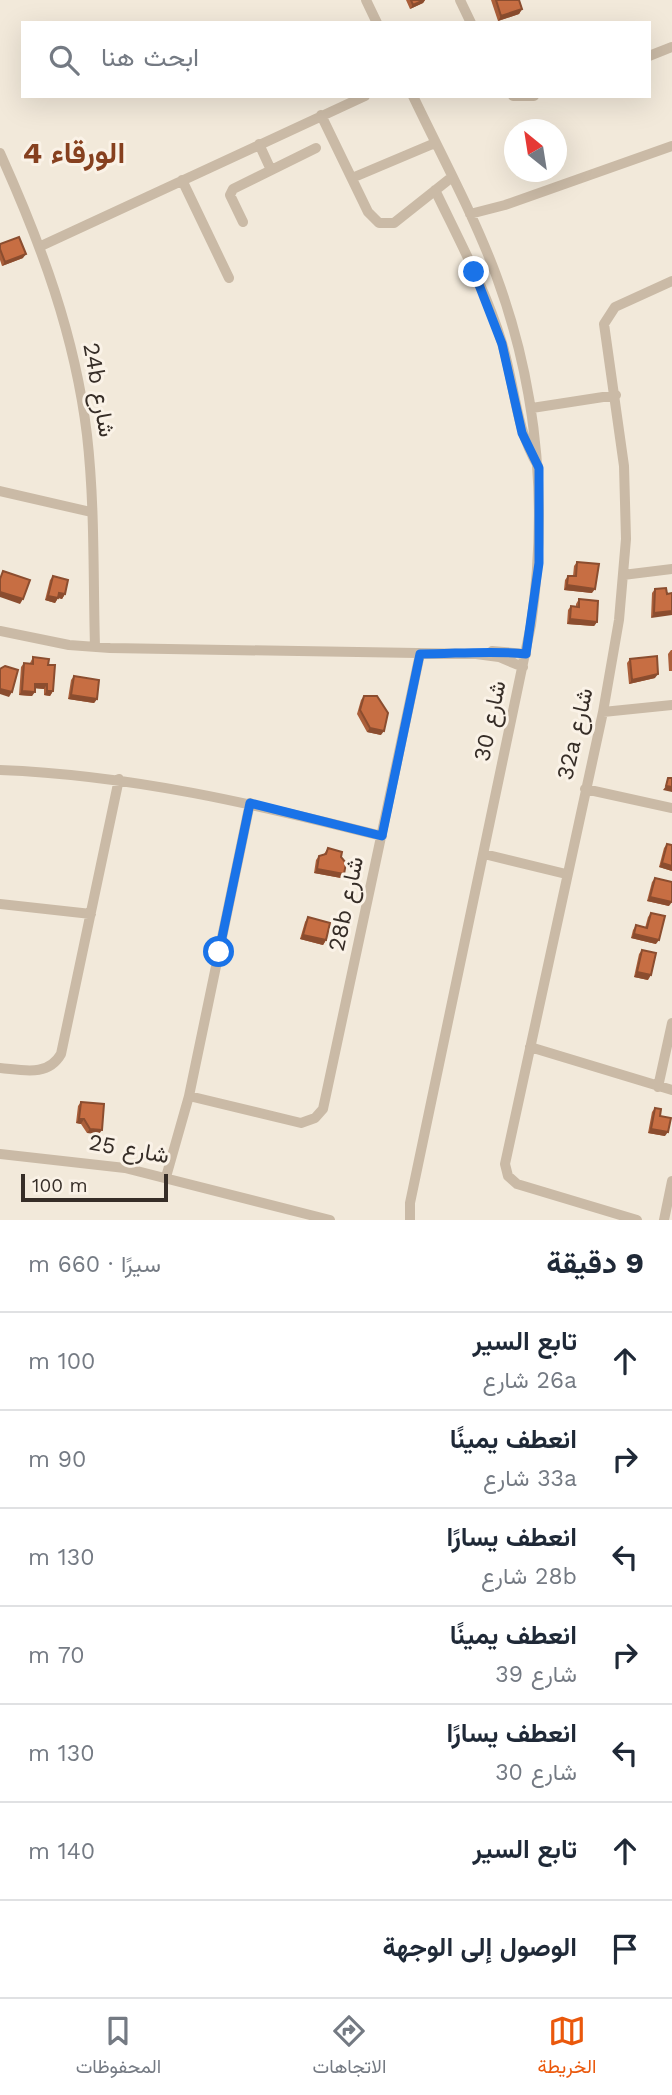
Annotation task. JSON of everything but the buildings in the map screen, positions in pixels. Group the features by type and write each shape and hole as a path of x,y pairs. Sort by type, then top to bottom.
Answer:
{"street":[{"path":"366,0 376,21"},
{"path":"460,0 470,21"},
{"path":"651,54 672,47"},
{"path":"41,246 357,98"},
{"name":"شارع 30","path":"403,1220 410,1203 526,654 539,563 539,468 532,408 513,326 471,217 414,98"},
{"path":"321,115 372,218 386,225 400,219 452,177"},
{"path":"352,178 435,143"},
{"path":"259,144 271,170"},
{"path":"471,217 672,146"},
{"path":"243,222 230,192 316,148"},
{"name":"24b شارع","path":"0,153 41,246 65,321 81,397 92,512 95,647"},
{"path":"181,180 229,278"},
{"path":"435,190 494,319 509,369 522,433 539,468"},
{"name":"32a شارع","path":"633,1220 523,1186 508,1176 505,1158 603,712 624,575 624,466 616,395 603,331 610,312 622,303 672,281"},
{"path":"532,408 616,395"},
{"path":"0,491 92,512"},
{"path":"624,575 672,569"},
{"path":"0,631 95,647 476,654 499,657 523,667"},
{"path":"476,654 496,651 526,654"},
{"name":"28b شارع","path":"189,1096 294,1122 315,1118 325,1102 420,654"},
{"path":"603,712 672,705"},
{"path":"0,770 119,779 250,803 382,836"},
{"path":"0,1068 39,1071 58,1060 92,914 119,779"},
{"path":"585,789 672,808"},
{"path":"170,1177 250,803"},
{"path":"484,854 566,874"},
{"path":"0,904 92,914"},
{"path":"658,1087 672,1023"},
{"path":"530,1047 672,1090"},
{"name":"شارع 25","path":"0,1154 80,1161 170,1177 330,1220"},
{"path":"664,1220 672,1181"},
{"name":"شارع 30","path":"410,1203 410,1220"}],"district":[{"name":"الورقاء 4","path":"74,152"}],"route":[{"path":"219,952 250,803 382,836 420,654 476,654 496,651 526,654 539,563 539,468 522,433 502,344 474,272"}]}
